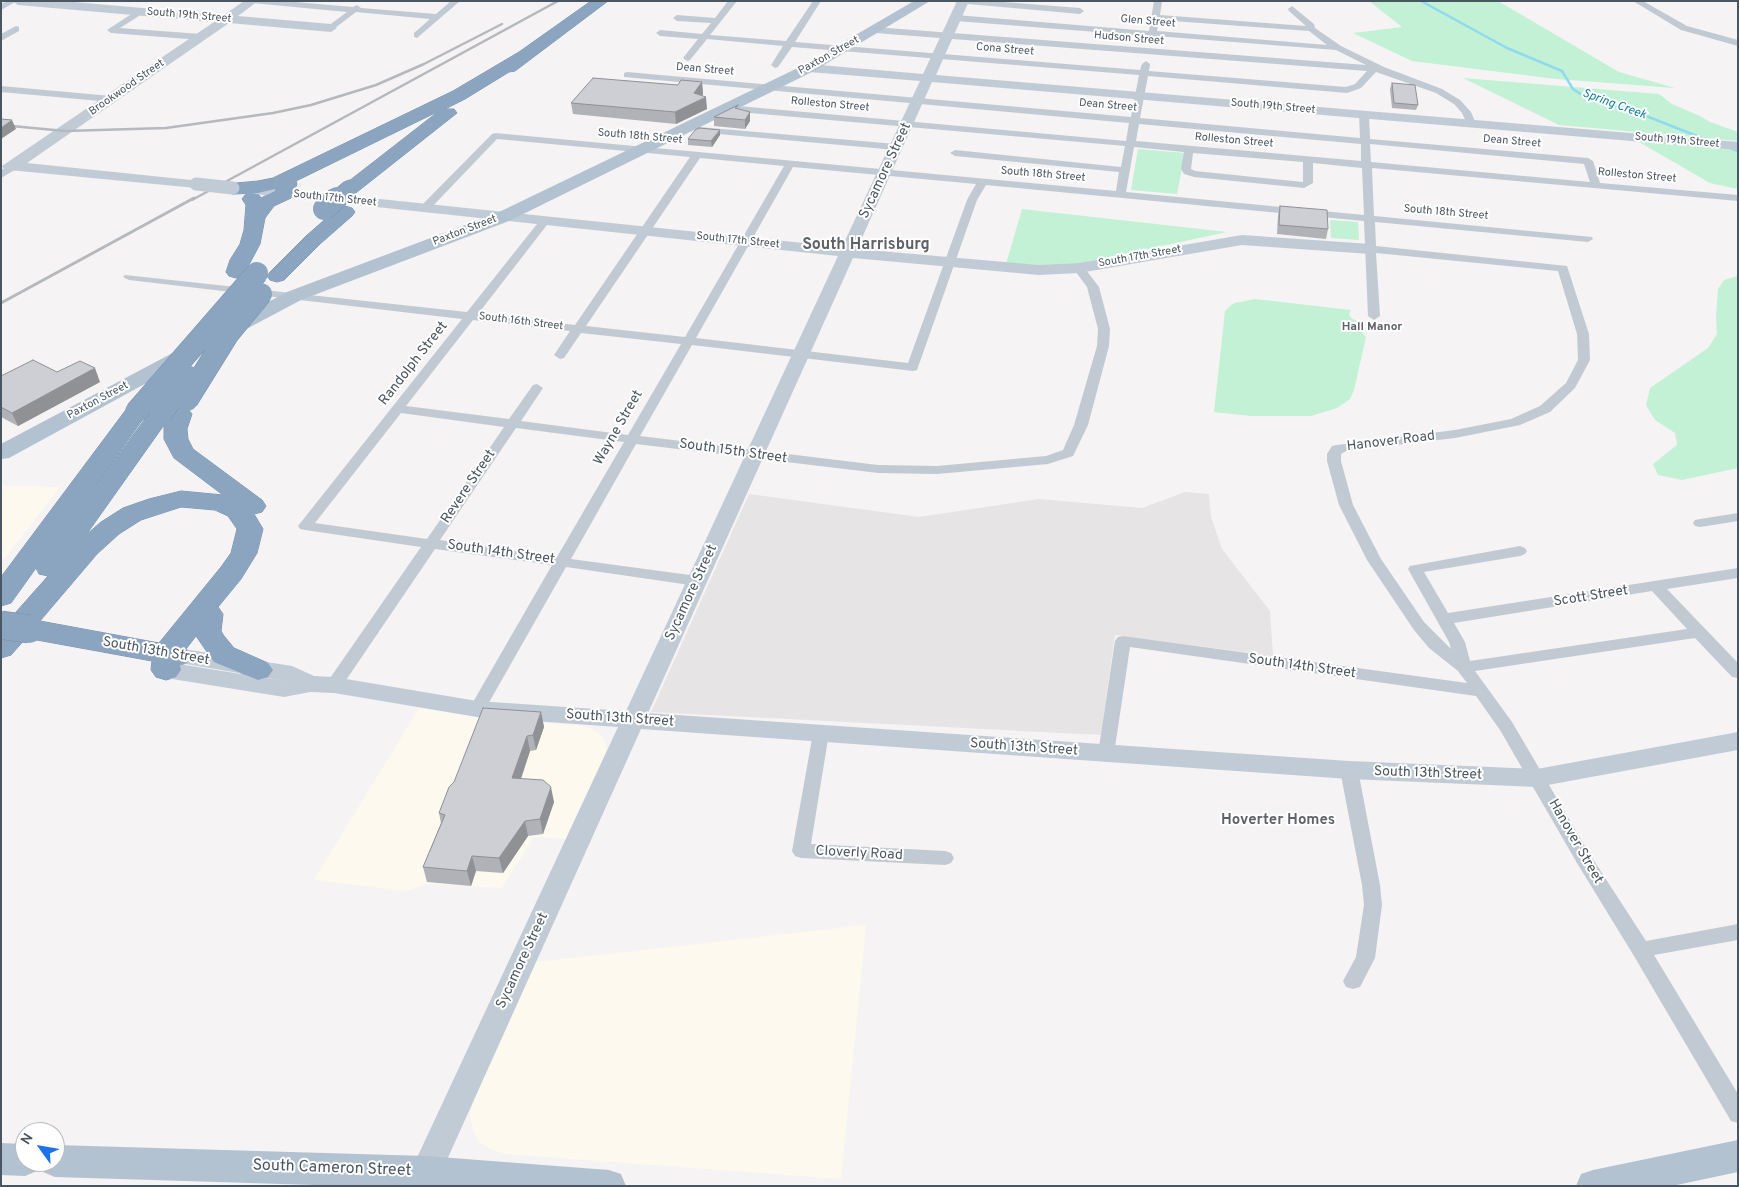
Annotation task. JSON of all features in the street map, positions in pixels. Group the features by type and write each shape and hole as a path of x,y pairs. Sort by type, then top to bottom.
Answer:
{"highway":[{"path":"1,597 228,334 258,279 281,248 350,188 523,56 601,1"},
{"path":"1,634 159,413 222,311 258,279 313,240 370,190 472,107 615,1"},
{"path":"233,188 268,186 459,95 523,56"},
{"path":"256,216 267,202 284,194 286,184 331,156"},
{"path":"233,188 251,198 256,205 256,216 250,244 240,260 258,279"},
{"path":"116,644 158,639 201,616 256,556 264,543 267,529 251,504 183,453 176,439 174,429 159,413"},
{"path":"1,648 88,548 110,528 132,514 181,499 222,503 237,510 245,519 250,529 244,553 232,573 170,660"},
{"path":"201,616 213,642 224,655 258,670"},
{"name":"South 13th Street","path":"1,625 68,644 170,660"},
{"name":"South 13th Street","path":"1,641 116,644 170,660"}],"main road":[{"name":"South 19th Street","path":"18,1 82,4 139,12 331,28"},
{"name":"Brookwood Street","path":"8,165 111,99 252,1"},
{"name":"Paxton Street","path":"1,452 294,296 503,217 809,68 924,1"},
{"name":"Sycamore Street","path":"424,1179 963,2"},
{"name":"South 19th Street","path":"809,68 1733,146"},
{"name":"South 17th Street","path":"8,165 950,263 1039,270 1079,268 1242,240 1272,240 1370,250"},
{"name":"South 13th Street","path":"170,660 292,674 310,684"},
{"name":"South 13th Street","path":"170,660 284,689 310,684 334,686 477,709 1349,770 1538,778 1738,741"},
{"path":"1593,1186 1738,1156"},
{"path":"1,1159 15,1160"},
{"name":"South Cameron Street","path":"65,1161 609,1186"}],"street":[{"path":"1,8 13,1"},
{"path":"252,1 438,16"},
{"path":"331,28 366,1"},
{"path":"417,35 456,1"},
{"path":"687,58 733,1"},
{"path":"775,65 817,1"},
{"path":"957,1 1080,11"},
{"path":"1120,195 1158,1"},
{"path":"1637,1 1684,28 1738,43"},
{"path":"1292,9 1311,26 1311,30"},
{"path":"139,12 111,30 200,37"},
{"path":"1155,17 1311,30 1377,70 1439,91 1457,102 1466,112 1470,124"},
{"path":"677,18 716,21"},
{"name":"Glen Street","path":"956,18 1338,48"},
{"path":"1,38 16,29"},
{"name":"Hudson Street","path":"875,30 1377,70"},
{"name":"Cona Street","path":"660,33 1347,90 1358,86 1377,70"},
{"name":"Dean Street","path":"627,76 1588,161 1596,185"},
{"path":"1,89 111,99"},
{"name":"Rolleston Street","path":"727,108 1738,198"},
{"path":"1364,114 1374,316"},
{"path":"686,128 896,147"},
{"name":"South 18th Street","path":"425,208 495,136 1588,239"},
{"path":"1189,150 1186,169 1194,174 1304,185 1308,183 1308,160"},
{"path":"955,153 1125,170"},
{"path":"560,355 697,155"},
{"name":"Wayne Street","path":"477,709 790,164"},
{"name":"Brookwood Street","path":"1,175 8,165"},
{"path":"950,263 972,200 984,182"},
{"name":"Randolph Street","path":"306,526 545,221"},
{"name":"South 17th Street","path":"1370,250 1563,268"},
{"name":"South 16th Street","path":"129,277 913,367 950,263"},
{"name":"South 15th Street","path":"398,409 878,469 937,470 1021,464 1048,460 1068,453 1081,425 1104,346 1104,329 1093,287 1079,268"},
{"name":"Hanover Road","path":"1464,667 1435,644 1419,626 1374,560 1346,505 1334,461 1334,454 1337,449 1346,447 1455,434 1515,422 1545,409 1571,385 1584,360 1583,334 1563,268"},
{"name":"Revere Street","path":"334,686 537,388"},
{"path":"1700,523 1738,517"},
{"name":"South 14th Street","path":"306,526 697,581"},
{"name":"Hanover Street","path":"1520,551 1415,569 1457,642 1464,667 1506,726 1538,778 1583,858 1641,950 1738,1114"},
{"name":"Scott Street","path":"1445,619 1738,573"},
{"path":"1656,587 1738,673"},
{"path":"1464,667 1699,632"},
{"name":"South 14th Street","path":"1106,754 1123,641 1481,691"},
{"name":"Cloverly Road","path":"821,733 802,851 945,858"},
{"path":"1349,770 1371,885 1373,905 1365,958 1353,982"},
{"path":"1641,950 1738,932"}],"shaded area":[{"path":"1,483 6,486 60,487 1,563"},
{"path":"1185,492 1209,494 1211,517 1222,549 1270,611 1273,656 1115,635 1101,735 651,712 749,494 919,517 1039,499 1142,508"},
{"path":"419,708 488,719 576,725 591,728 600,735 605,741 607,753 568,839 534,837 502,888 428,884 407,891 314,880"},
{"path":"866,925 841,1179 505,1154 490,1149 478,1141 470,1116 474,1099 535,962"}],"green space":[{"path":"1369,1 1498,1 1619,72 1675,88 1556,79 1412,61 1353,33 1402,27"},
{"path":"1463,78 1659,94 1672,104 1710,122 1738,132 1738,141 1559,125"},
{"path":"1639,142 1738,150 1738,189 1710,183"},
{"path":"1138,149 1185,153 1177,194 1131,190"},
{"path":"1022,209 1227,232 1082,263 1006,264"},
{"path":"1330,220 1358,222 1359,240 1331,238"},
{"path":"1738,276 1738,468 1682,480 1658,475 1653,464 1677,445 1675,433 1655,420 1646,405 1650,388 1708,348 1717,334 1718,289 1724,280"},
{"path":"1255,299 1351,310 1349,314 1351,318 1360,323 1357,327 1366,337 1354,390 1350,399 1337,408 1311,416 1251,416 1214,412 1225,311 1235,303"}],"building":[{"path":"593,78 678,85 681,80 702,82 694,93 706,97 675,112 571,103"},
{"path":"1392,83 1415,85 1418,105 1394,103"},
{"path":"738,105 735,108 750,112 745,120 714,117"},
{"path":"1,119 12,120 1,128"},
{"path":"699,128 720,130 711,141 688,139"},
{"path":"1280,206 1327,210 1328,229 1279,225"},
{"path":"33,360 57,372 80,361 95,368 12,413 1,407 1,376"},
{"path":"483,708 541,712 533,735 527,736 512,778 543,780 551,787 540,819 525,821 499,858 472,856 467,871 423,867 445,815 439,813 449,787 454,782"}],"waterway":[{"name":"Spring Creek","path":"1421,1 1507,48 1562,71 1573,89 1585,97 1636,112 1707,140"},
{"name":"Spring Creek","path":"1730,148 1738,151"}],"railway":[{"path":"192,200 558,1"},
{"path":"1,125 65,131 166,128 273,113 311,105 376,85 424,64 502,24"},
{"path":"1,303 194,198"}],"district":[{"name":"South Harrisburg","path":"866,246"},
{"name":"Hall Manor","path":"1372,328"},
{"name":"Hoverter Homes","path":"1278,821"}]}
